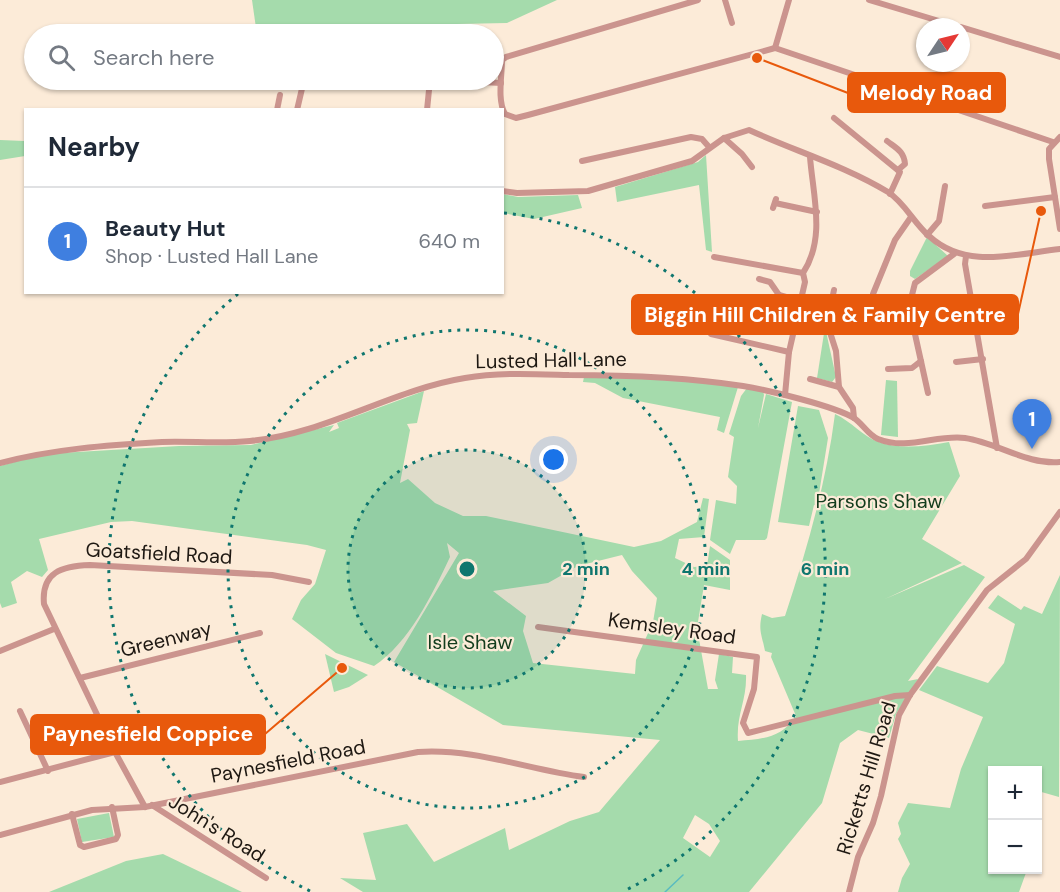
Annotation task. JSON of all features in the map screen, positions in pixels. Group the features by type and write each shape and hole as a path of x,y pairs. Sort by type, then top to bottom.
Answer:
{"street":[{"path":"504,59 673,4 698,0"},
{"path":"725,0 732,23"},
{"path":"776,48 789,0"},
{"path":"869,0 930,18"},
{"path":"970,30 1060,57"},
{"path":"504,115 516,118 776,48 1053,142"},
{"path":"297,108 302,90"},
{"path":"427,108 429,90"},
{"path":"501,90 502,108"},
{"path":"277,108 280,95"},
{"path":"834,118 898,170"},
{"path":"504,191 588,191 692,161 724,138 749,130 852,174 890,194 927,235 954,254 986,258 1060,249"},
{"path":"582,161 691,137 702,139 709,147"},
{"path":"1060,137 1049,149 1060,229"},
{"path":"724,138 742,154 752,167"},
{"path":"887,141 900,149 905,159 905,164 898,170 890,194"},
{"path":"785,395 789,352 805,282 803,273 809,264 818,221 810,158"},
{"path":"927,235 939,221 945,186"},
{"path":"985,206 1055,197"},
{"path":"775,203 817,212"},
{"path":"873,294 895,240 911,217"},
{"path":"928,393 909,307 915,284 954,254"},
{"path":"966,256 965,264 997,448"},
{"path":"714,257 803,273"},
{"path":"759,279 770,282 779,295 800,301"},
{"path":"834,290 827,323 836,351 839,387 853,408 854,418"},
{"path":"754,304 764,305 779,295"},
{"path":"711,334 789,352"},
{"path":"956,363 983,359"},
{"path":"888,369 912,368 921,361"},
{"name":"Lusted Hall Lane","path":"0,463 44,451 163,442 250,441 326,425 442,384 465,378 506,374 660,376 745,386 785,395 854,418 872,435 882,440 919,444 964,438 1047,463 1060,462"},
{"path":"810,379 839,387"},
{"name":"Ricketts Hill Road","path":"850,891 858,857 873,823 881,796 898,715 910,695 987,590 1035,550 1060,512"},
{"name":"Goatsfield Road","path":"148,806 115,752 54,629 44,604 43,589 53,574 70,566 272,575 309,582"},
{"name":"Kemsley Road","path":"538,627 757,657 753,697 743,723 748,733 788,725 895,696 910,695"},
{"path":"0,651 54,629"},
{"name":"Greenway","path":"80,678 260,633"},
{"path":"20,711 48,771"},
{"name":"Paynesfield Road","path":"0,836 72,814 112,807 148,806 430,751 462,753 584,777"},
{"path":"0,782 115,752"},
{"name":"John's Road","path":"148,806 266,878"},
{"path":"72,814 80,844 84,847 116,839 118,835 112,807"}],"green space":[{"path":"252,0 557,0 507,23 255,24"},
{"path":"0,140 24,141 24,156 0,160"},
{"path":"706,155 712,252 706,250 699,185 617,202 615,187 698,162"},
{"path":"504,194 518,197 578,195 582,208 534,219 504,213"},
{"path":"927,237 948,256 915,279 910,276 910,271"},
{"path":"825,327 836,377 832,382 817,378"},
{"path":"584,377 658,377 738,387 724,433 717,430 720,417 623,398 595,383 583,382"},
{"path":"886,380 897,381 898,437 881,435"},
{"path":"747,388 763,391 758,428 766,394 792,402 767,538 765,540 736,540 730,554 710,540 716,500 736,504 737,486 728,477 734,437 729,434 741,396"},
{"path":"424,391 417,423 407,424 410,430 400,483 408,479 435,503 463,516 486,516 634,547 661,541 697,522 703,498 709,499 704,537 679,539 675,558 694,567 707,566 710,546 730,560 730,590 704,585 697,628 708,689 718,689 715,680 719,654 733,657 732,673 746,675 738,741 763,738 778,733 796,716 771,657 772,653 765,651 760,625 762,614 772,618 785,616 815,516 835,414 868,436 887,444 914,446 949,442 960,476 922,539 962,563 885,599 964,565 985,577 908,681 918,679 896,714 889,738 858,730 840,743 822,803 749,892 363,892 340,878 376,880 363,833 407,824 434,862 505,828 509,850 570,821 599,812 660,740 503,725 394,662 459,553 447,543 450,557 418,617 398,645 374,666 336,653 292,619 301,600 315,584 326,550 307,545 132,521 111,522 39,539 48,570 42,577 27,571 11,582 17,603 2,608 0,603 0,466 43,454 179,446 251,445 334,425 329,432 339,428 337,423","holes":["622,555 632,571 657,598 653,622 636,660 635,674 533,663 523,631 526,616 493,591 548,583 578,566","695,815 709,824 720,841 710,857 683,838"]},
{"path":"798,406 819,410 828,438 817,506 814,505 809,526 778,522"},
{"path":"1060,575 1059,797 1042,792 1042,766 988,766 988,874 1026,874 1019,892 898,892 902,878 910,864 898,839 901,834 898,823 908,803 950,808 961,769 983,717 919,690 937,666 988,683 1004,663 1015,624 988,608 998,595 1021,610 1024,606 1042,614"},
{"path":"325,654 368,675 349,687 334,692"},
{"path":"109,813 114,837 82,842 77,819"},
{"path":"163,854 242,892 49,892 126,861"}],"waterway":[{"path":"665,892 683,875"}],"place":[{"name":"Melody Road","path":"757,58"},
{"name":"Biggin Hill Children & Family Centre","path":"1041,211"},
{"name":"Beauty Hut","path":"1032,449"},
{"name":"Paynesfield Coppice","path":"342,668"}],"park label":[{"name":"Parsons Shaw","path":"879,501"},
{"name":"Isle Shaw","path":"470,642"}]}
